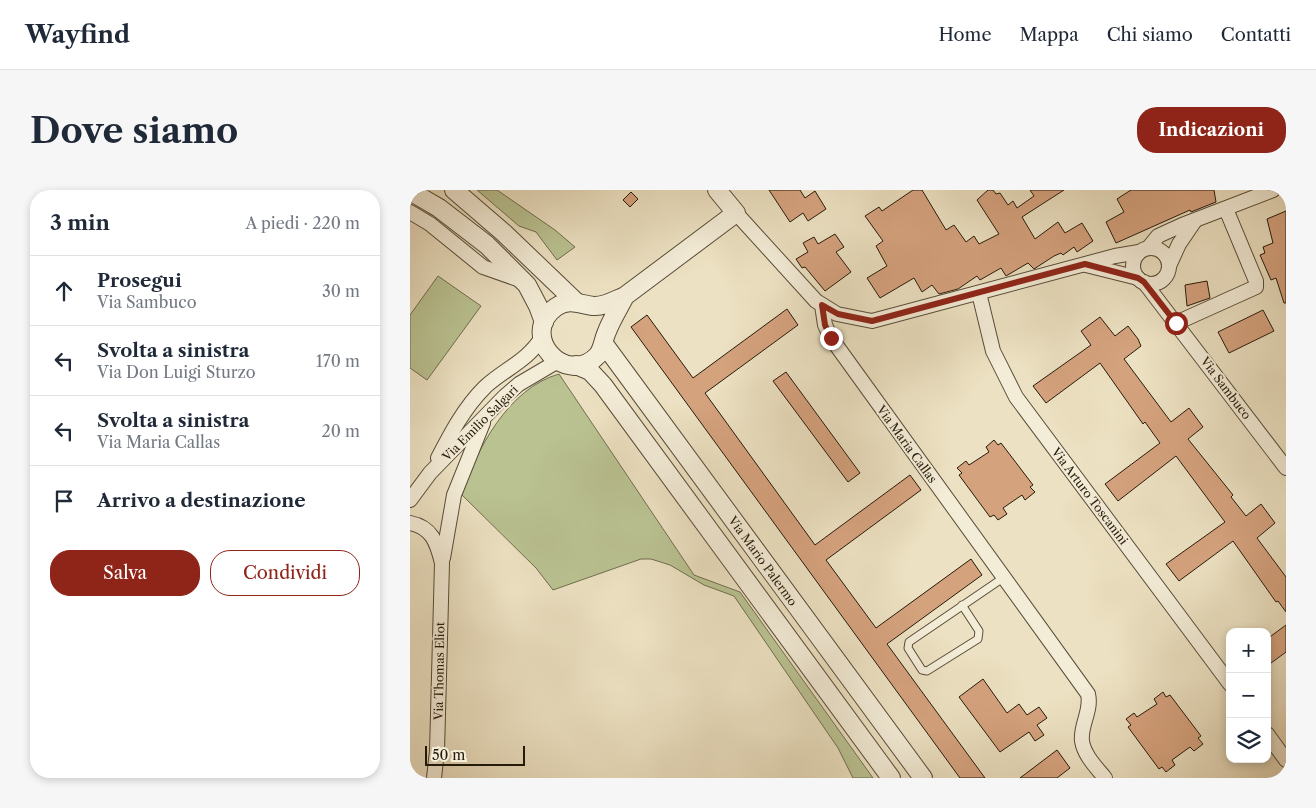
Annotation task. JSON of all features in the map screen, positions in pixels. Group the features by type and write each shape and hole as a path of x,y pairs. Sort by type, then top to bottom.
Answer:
{"street":[{"path":"454,190 580,303 601,317 605,339"},
{"path":"717,190 736,214 811,295 822,305 838,314 872,321 1144,250 1161,250 1168,260 1164,310"},
{"path":"1141,280 1135,273 1133,262 1158,236 1273,190"},
{"path":"410,191 465,226 523,281 533,294 547,351 558,361 576,365 593,359 605,339 625,296"},
{"path":"1176,323 1256,287 1256,281 1226,209"},
{"path":"410,212 430,224 483,267 523,281"},
{"path":"543,329 555,307 563,303 580,303 593,306 606,305 625,296 736,214"},
{"path":"1085,264 1155,283 1168,271 1179,244 1194,222"},
{"name":"Via Sambuco","path":"1141,280 1286,468"},
{"name":"Via Arturo Toscanini","path":"979,293 993,351 1016,397 1226,679"},
{"name":"Via Maria Callas","path":"822,305 825,325 831,338 1002,578 1088,694 1089,708 1082,742 1090,758 1104,778"},
{"name":"Via Emilio Salgari","path":"430,473 460,416 485,387 530,352 543,329"},
{"name":"Via Mario Palermo","path":"605,339 923,778"},
{"name":"Via Emilio Salgari","path":"410,500 430,473 519,384 558,361"},
{"name":"Via Mario Palermo","path":"576,365 590,371 603,384 891,778"},
{"name":"Via Thomas Eliot","path":"434,778 438,751 442,563 454,495 465,462 486,415"},
{"name":"Via Thomas Eliot","path":"410,523 424,526 432,536 438,546 442,563"},
{"path":"1271,739 1286,760"}],"lane":[{"path":"962,605 979,632 980,637 927,671 922,670 908,648 908,643 962,605 1002,578"}],"green space":[{"path":"477,190 497,190 555,230 575,247 557,260 536,232 519,226"},
{"path":"438,276 481,306 427,380 410,368 410,315"},
{"path":"559,374 694,575 740,592 873,778 853,778 838,748 734,596 704,585 670,565 651,559 641,559 553,590 536,568 462,495 476,459 497,422 525,392 541,381"}],"building":[{"path":"769,190 800,190 805,198 815,191 826,209 808,221 803,213 790,222"},
{"path":"913,190 922,190 946,230 954,225 966,242 974,236 979,244 999,234 977,200 988,190 993,190 996,194 1000,193 1008,205 1013,201 1017,208 1034,196 1030,190 1064,190 1022,217 1035,239 1058,222 1065,233 1082,223 1093,241 1077,252 1074,247 1063,255 1061,253 1054,256 1034,269 1028,263 1006,276 1001,268 980,280 977,276 958,289 939,294 932,285 922,292 914,278 880,298 867,278 887,266 876,246 883,241 865,216 879,207 882,211"},
{"path":"1131,190 1214,190 1216,202 1191,212 1190,210 1116,243 1106,222 1124,212 1117,199"},
{"path":"631,192 638,199 630,207 623,200"},
{"path":"1286,211 1286,303 1284,303 1276,278 1271,280 1260,255 1265,253 1263,247 1273,243 1267,219"},
{"path":"835,234 844,247 836,252 851,272 825,291 805,267 802,268 796,259 808,252 803,243 814,237 818,244"},
{"path":"1207,281 1210,298 1187,306 1185,285"},
{"path":"787,309 798,325 705,393 815,545 910,475 921,490 826,560 876,628 971,559 982,575 887,644 985,778 960,778 631,327 647,315 693,378"},
{"path":"1263,310 1274,331 1229,353 1218,332"},
{"path":"1100,317 1115,336 1128,326 1138,339 1141,346 1124,359 1171,422 1189,408 1203,427 1188,439 1233,495 1231,497 1246,516 1261,504 1275,523 1257,538 1286,577 1286,612 1278,601 1276,602 1233,541 1179,581 1166,564 1225,522 1176,456 1118,501 1105,484 1160,443 1145,422 1143,424 1100,363 1046,403 1033,386 1091,345 1081,331"},
{"path":"786,372 860,473 848,482 773,381"},
{"path":"994,440 998,445 1001,443 1033,485 1030,487 1035,492 1025,500 1022,495 1003,508 1007,514 998,520 994,515 990,517 959,475 962,473 957,468 966,461 969,465 989,452 986,447"},
{"path":"1286,625 1286,652 1271,663 1271,636"},
{"path":"983,679 1007,713 1019,704 1027,715 1039,707 1047,718 1037,725 1044,735 1035,741 1029,732 1000,752 959,697"},
{"path":"1163,692 1166,697 1170,695 1201,736 1198,738 1203,744 1194,751 1190,747 1172,760 1175,765 1166,772 1162,767 1159,769 1128,727 1131,725 1126,719 1134,713 1137,717 1157,704 1154,699"},
{"path":"1057,750 1070,768 1057,778 1020,778"}],"route":[{"path":"831,338 825,325 822,305 838,314 872,321 1085,264 1138,278 1144,282 1176,323"}]}
